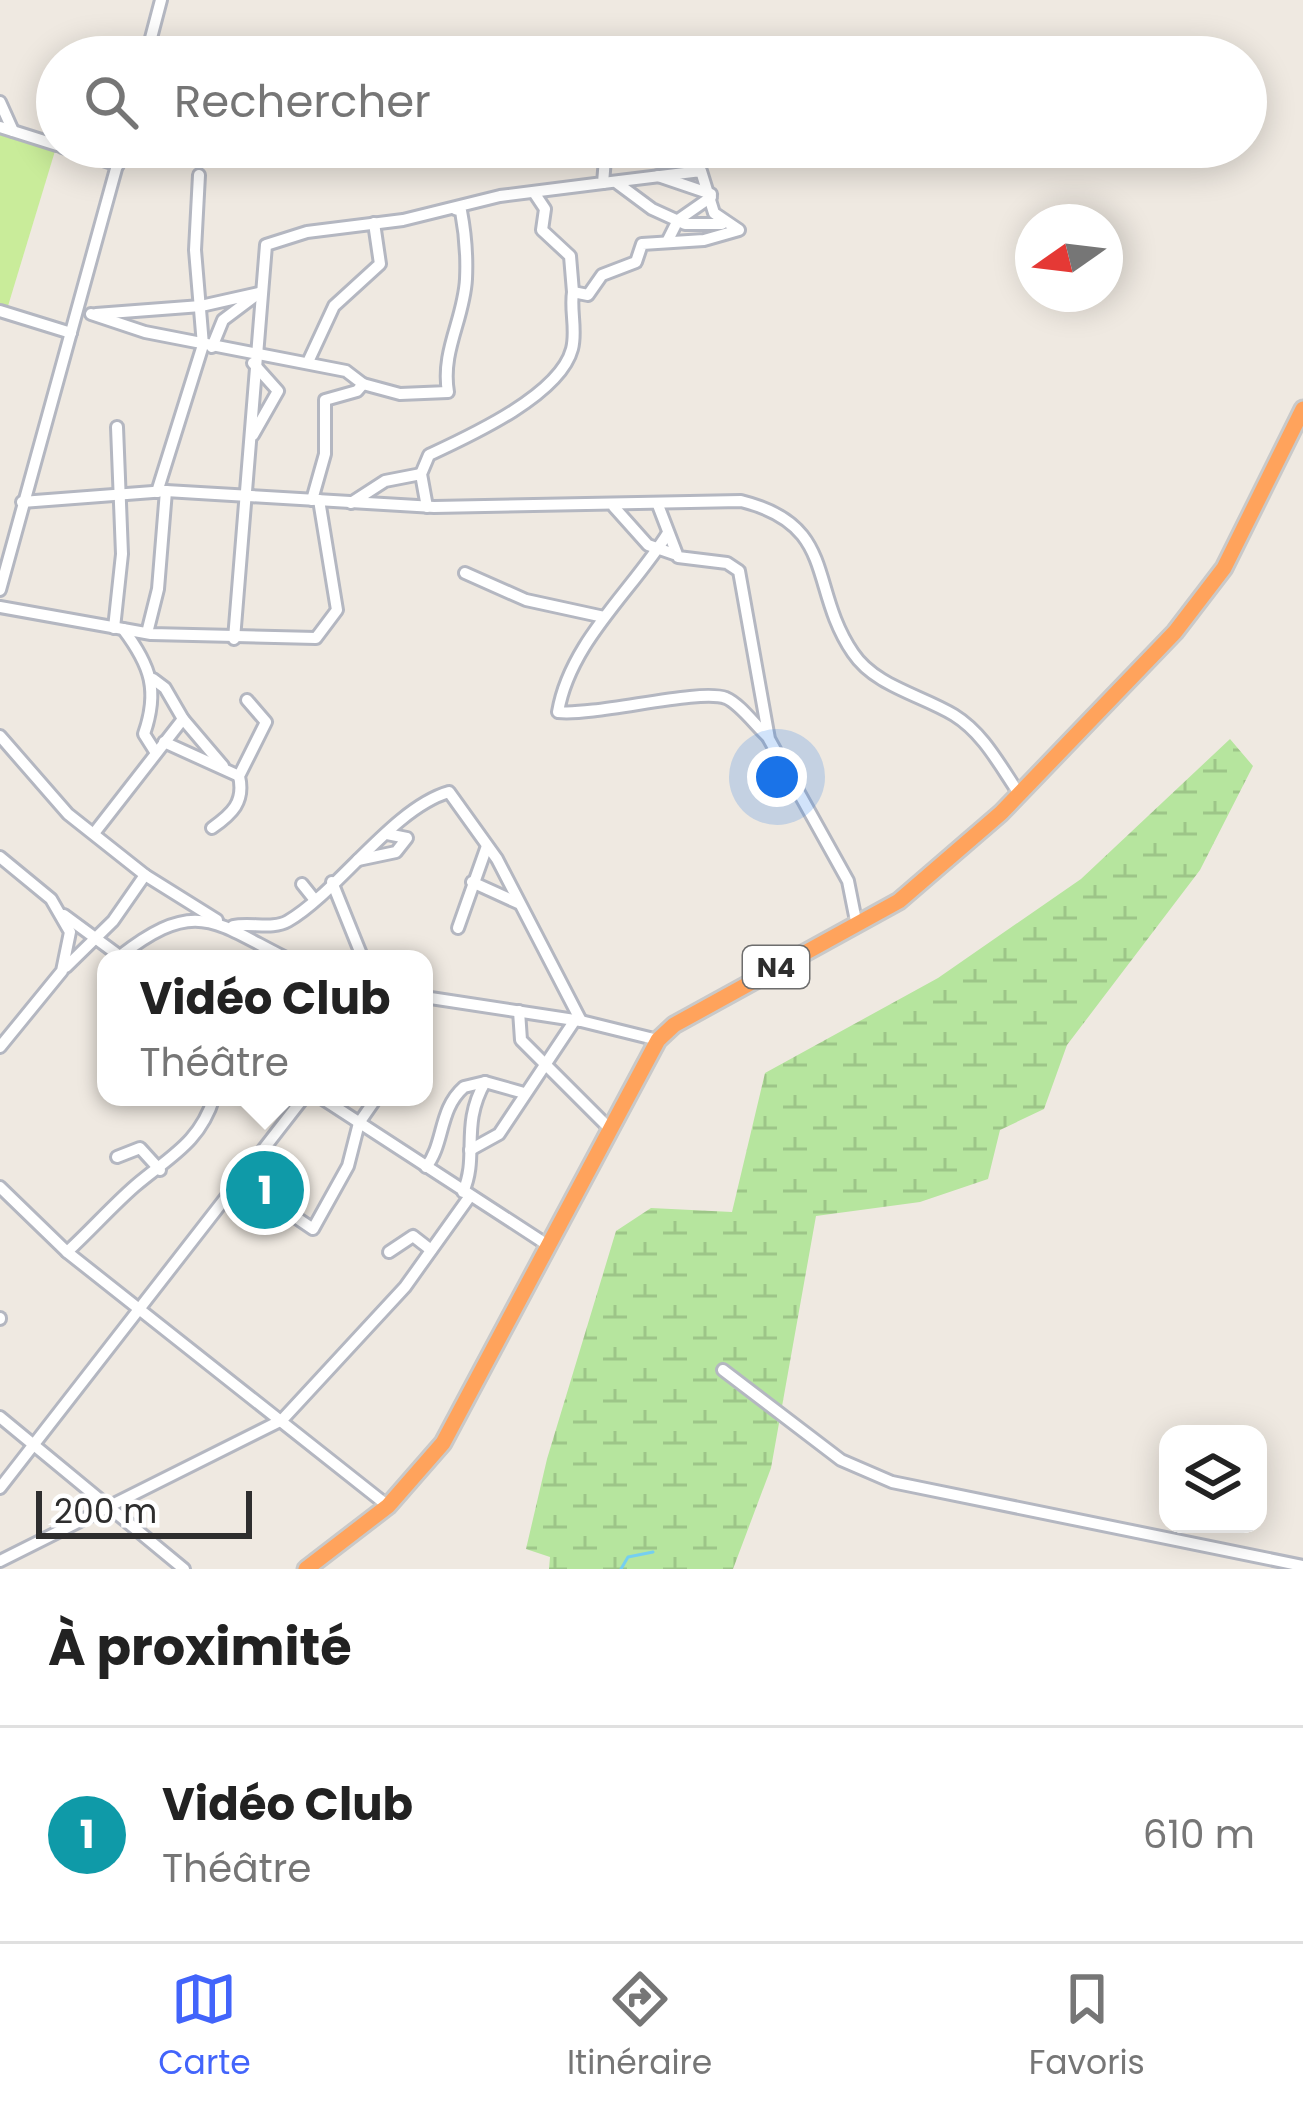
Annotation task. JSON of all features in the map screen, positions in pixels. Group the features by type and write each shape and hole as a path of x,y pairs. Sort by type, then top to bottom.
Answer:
{"highway":[{"name":"N4","path":"306,1569 388,1506 443,1443 658,1040 674,1025 856,926 933,874 1018,792 1175,632 1212,584 1303,409"}],"street":[{"path":"152,36 161,0"},
{"path":"0,108 6,129 36,138"},
{"path":"0,590 4,549 74,327 117,168"},
{"path":"607,168 608,182"},
{"path":"234,639 266,245 307,232 701,171 714,213 739,230 642,244 636,262 602,275 588,295 573,292"},
{"path":"199,175 195,266 207,346"},
{"path":"658,176 711,195"},
{"path":"608,182 631,188 652,209 678,220 727,224"},
{"path":"427,507 422,475 429,455 480,431 562,373 574,342 570,256 542,230 545,209 535,194"},
{"path":"667,242 678,220 711,195"},
{"path":"256,361 308,362 346,371 363,384 400,394 448,392 445,366 467,277 461,212 452,208"},
{"path":"308,362 334,306 380,264 374,224"},
{"path":"0,311 74,327 91,314 201,306 260,292"},
{"path":"147,633 158,589 161,491 207,346 224,320 260,292"},
{"path":"91,314 256,361 278,391 251,439"},
{"path":"0,607 147,633 302,642 316,638 334,617 332,563 316,500 325,454 325,400 357,392 363,384"},
{"path":"117,427 122,554 119,629 223,766"},
{"path":"351,502 385,481 422,475"},
{"path":"22,502 83,501 120,492 161,491 427,507 741,501 768,508 805,534 822,566 830,606 854,655 878,678 956,716 981,737 1018,792"},
{"path":"658,505 674,554"},
{"path":"614,507 656,550 684,562 727,562 739,571 769,739"},
{"path":"668,533 641,577 604,617 570,668 558,712 668,704 702,694 728,699 769,739 848,880 856,926"},
{"path":"465,573 526,600 604,617"},
{"path":"153,679 154,707 144,734 160,748 223,766 239,776"},
{"path":"212,828 236,808 243,792 239,776 266,722 247,700"},
{"path":"95,832 183,719"},
{"path":"0,736 68,814 145,875 273,950"},
{"path":"233,926 286,923 421,806 449,792 520,904 578,1020"},
{"path":"355,861 396,852 407,838 387,834"},
{"path":"458,928 487,846"},
{"path":"0,857 64,915 112,950"},
{"path":"0,1047 145,875"},
{"path":"332,882 359,950"},
{"path":"472,882 520,904"},
{"path":"302,884 314,899"},
{"path":"62,971 70,949 64,915"},
{"path":"133,950 160,931 217,920"},
{"path":"433,998 578,1020 658,1040"},
{"path":"519,1011 519,1036 609,1128"},
{"path":"470,1150 499,1134 578,1020"},
{"path":"426,1167 456,1094 485,1082 524,1093"},
{"path":"3,1561 282,1420 352,1350 431,1250 466,1194 470,1150 466,1135 485,1082"},
{"path":"67,1252 183,1152 211,1106"},
{"path":"0,1488 37,1448 297,1106"},
{"path":"333,1106 549,1246"},
{"path":"242,1180 313,1228 347,1166 359,1124 370,1106"},
{"path":"118,1157 140,1148 160,1170"},
{"path":"0,1187 67,1252 388,1506"},
{"path":"389,1252 413,1236 431,1250"},
{"path":"723,1370 841,1460 892,1482 1303,1566"},
{"path":"0,1417 184,1569"}],"green space":[{"path":"0,134 36,145 36,168 50,168 8,306 0,304"},
{"path":"1230,739 1253,766 1200,870 1067,1045 1044,1109 1000,1130 988,1179 920,1202 816,1216 771,1468 733,1569 549,1569 550,1557 526,1549 547,1459 616,1231 651,1208 732,1212 765,1073 938,978 1081,879"}],"waterway":[{"path":"621,1569 628,1557 653,1552"}],"place":[{"name":"Vidéo Club","path":"265,1190"}]}
